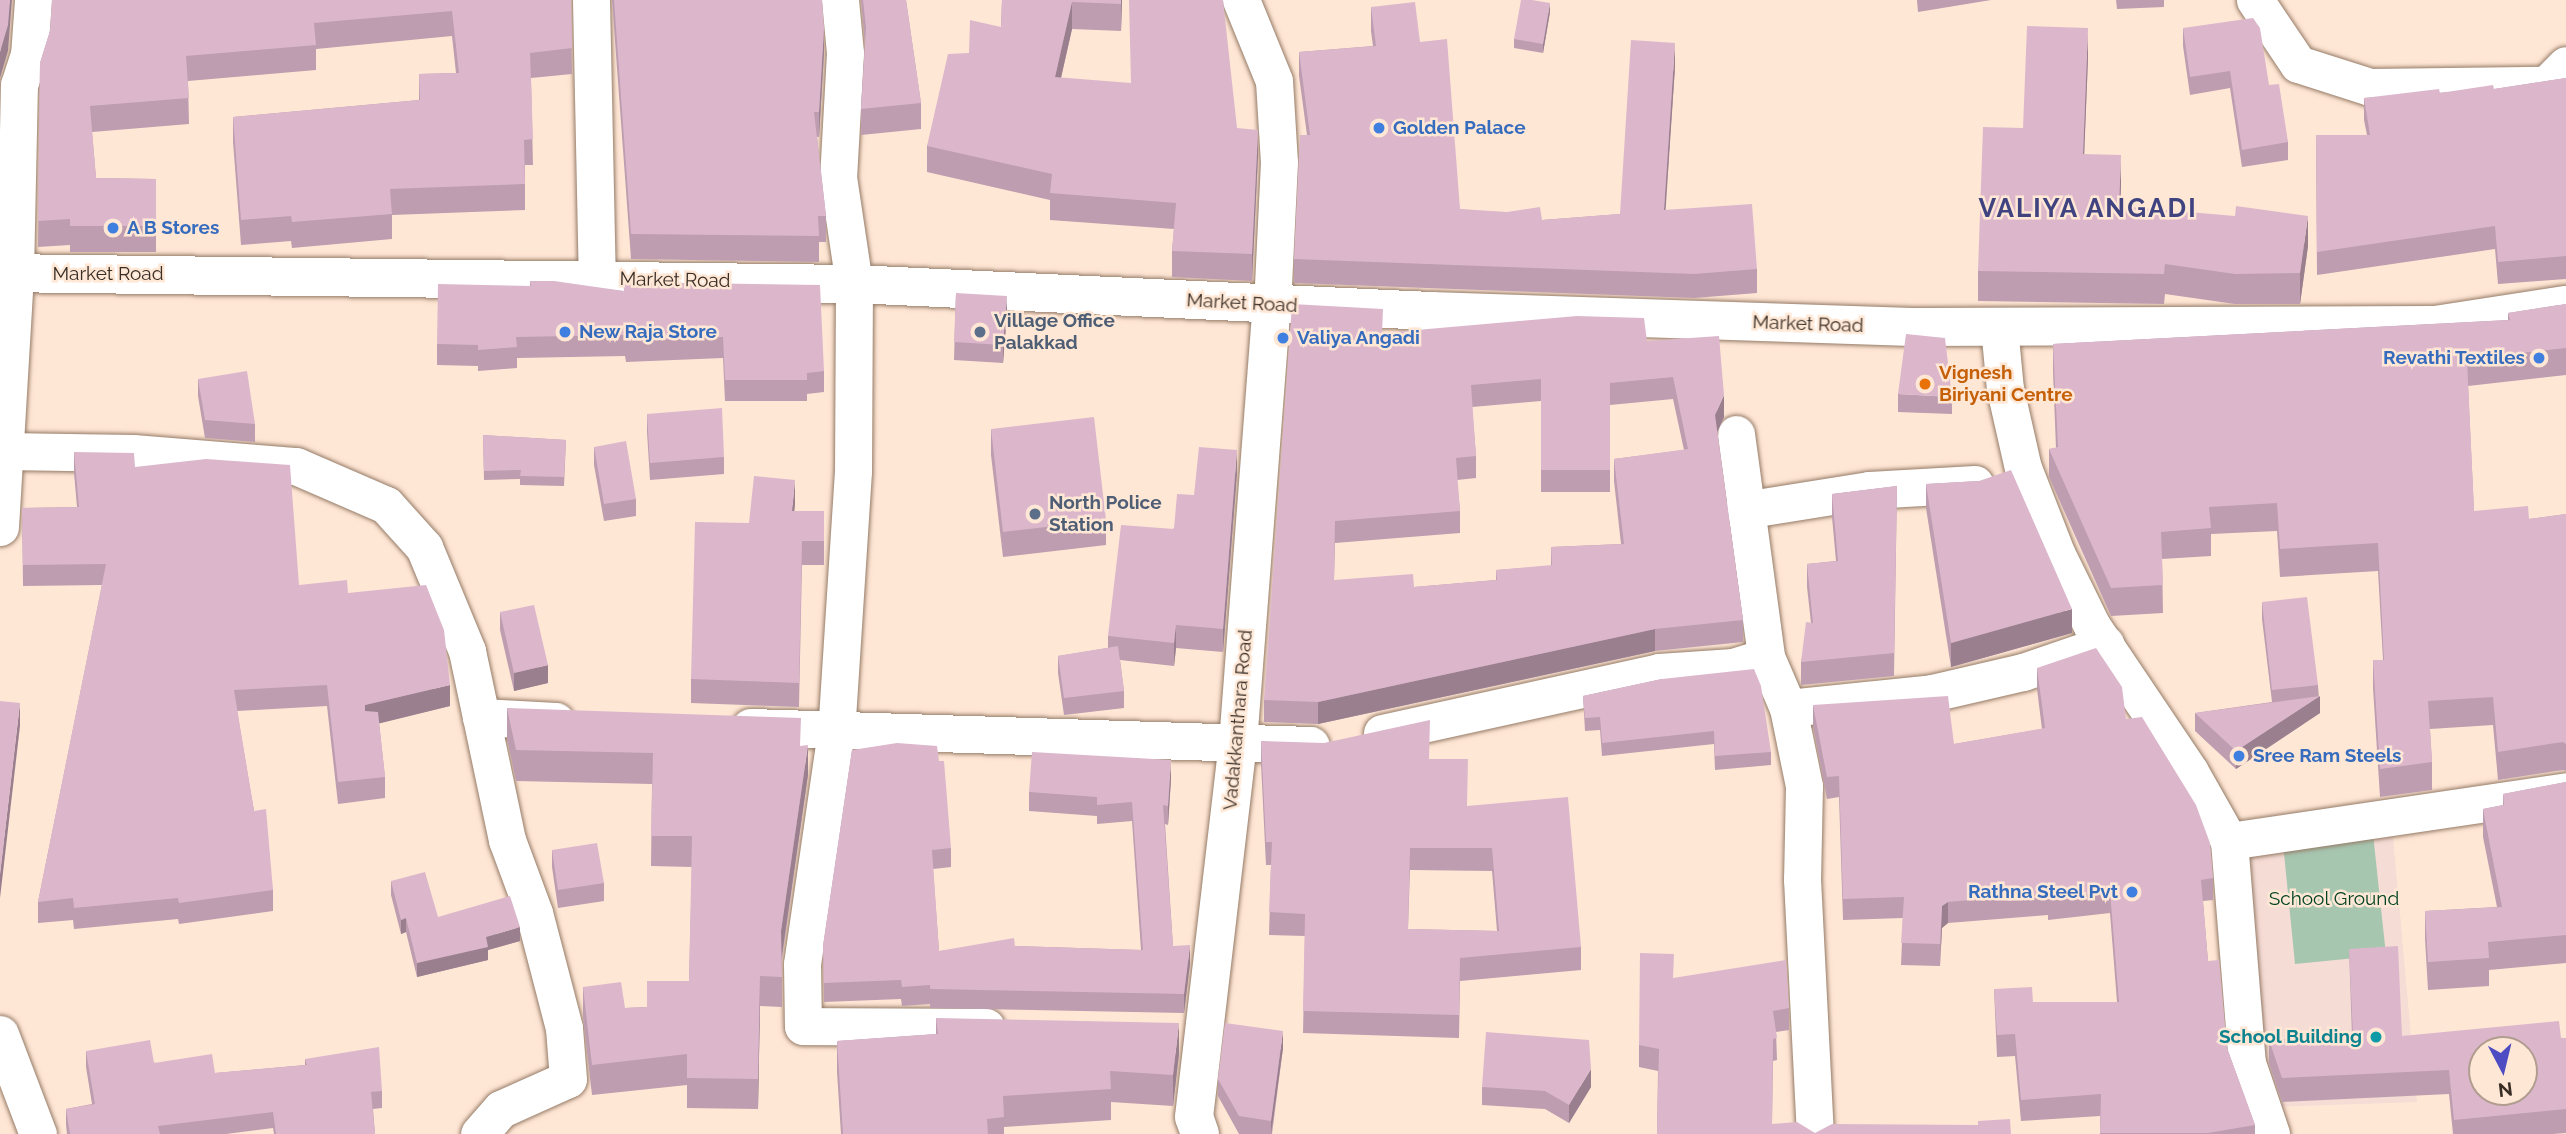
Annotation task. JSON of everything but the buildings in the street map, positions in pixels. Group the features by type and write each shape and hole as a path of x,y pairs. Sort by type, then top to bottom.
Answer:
{"main road":[{"name":"Market Road","path":"8,274 597,278 854,284 1272,304 1999,327 2435,325 2566,306"},
{"name":"Vadakkanthara Road","path":"1200,1134 1194,1117 1238,743 1272,304"}],"street":[{"path":"0,527 8,274 19,85 29,55 33,0"},
{"path":"591,0 597,278"},
{"path":"840,0 845,53 838,177 854,284 853,471 836,731 803,964 803,1026 1027,1028"},
{"path":"2255,0 2298,64 2370,88 2546,85 2566,65"},
{"path":"1237,2 1274,80 1279,162 1272,304"},
{"path":"1999,327 2005,389 2023,468 2057,555 2105,644 2183,762 2229,841 2248,1063 2271,1134"},
{"path":"1736,433 1744,510 1766,657 1788,708 1804,786 1802,879 1815,1134"},
{"path":"4,451 133,453 296,466 386,505 424,547 467,651 507,840 534,914 564,1028 568,1079 501,1109 479,1134"},
{"path":"1744,510 1869,490 1977,484 2023,468"},
{"path":"1788,708 1932,692 2023,672 2105,644"},
{"path":"715,726 1320,745 1660,672 1733,667 1766,657"},
{"path":"481,717 585,721"},
{"path":"2229,841 2566,790"},
{"path":"1164,1032 1205,1034"},
{"path":"0,1034 38,1134"}],"shaded area":[{"path":"2392,826 2417,1102 2270,1107 2247,845"}],"green space":[{"name":"School Ground","path":"2373,834 2386,955 2295,964 2283,843"}],"place":[{"name":"Golden Palace","path":"1379,128"},
{"name":"A B Stores","path":"113,228"},
{"name":"New Raja Store","path":"565,332"},
{"name":"Village Office Palakkad","path":"980,332"},
{"name":"Valiya Angadi","path":"1283,338"},
{"name":"Revathi Textiles","path":"2539,358"},
{"name":"Vignesh Biriyani Centre","path":"1925,384"},
{"name":"North Police Station","path":"1035,514"},
{"name":"Sree Ram Steels","path":"2239,756"},
{"name":"Rathna Steel Pvt","path":"2132,892"},
{"name":"School Building","path":"2376,1037"}],"district":[{"name":"VALIYA ANGADI","path":"2088,209"}]}
